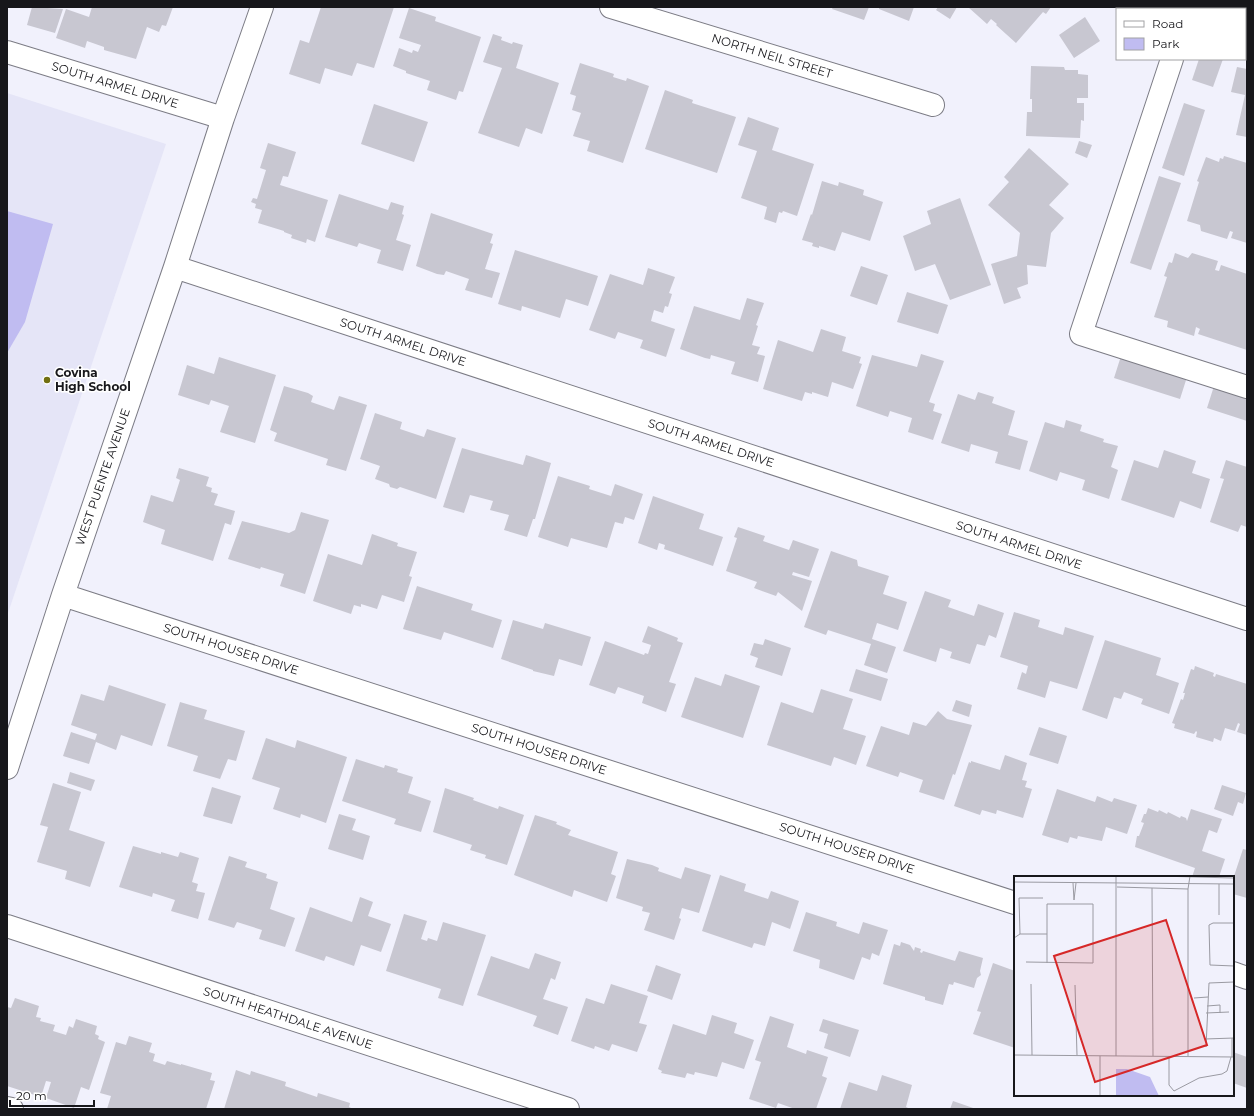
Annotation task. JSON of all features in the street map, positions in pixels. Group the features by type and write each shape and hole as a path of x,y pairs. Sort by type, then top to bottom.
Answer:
{"street":[{"name":"WEST PUENTE AVENUE","path":"7,768 11,744 175,267 223,118 262,7"},
{"name":"NORTH NEIL STREET","path":"611,7 933,105"},
{"name":"SOUTH ARMEL DRIVE","path":"7,52 223,118"},
{"path":"1172,60 1081,334 1247,386"},
{"name":"SOUTH ARMEL DRIVE","path":"175,267 1247,620"},
{"name":"SOUTH HOUSER DRIVE","path":"63,595 1014,903"},
{"name":"SOUTH HEATHDALE AVENUE","path":"7,926 568,1109"},
{"path":"1234,973 1247,978"},
{"path":"7,1108 12,1109"}],"shaded area":[{"name":"Covina High School","path":"7,93 166,144 7,616"}],"green space":[{"path":"7,211 53,224 25,322 7,353"}],"building":[{"path":"32,7 63,9 55,33 27,25"},
{"path":"92,7 173,7 166,26 162,25 159,32 147,27 136,59 104,50 104,47 87,41 85,48 56,38 66,9 89,17"},
{"path":"321,7 394,7 374,68 357,63 352,76 325,68 320,84 289,74 300,40 309,43"},
{"path":"833,7 869,7 864,20 832,9"},
{"path":"879,7 914,7 909,21 879,9"},
{"path":"938,7 957,7 950,19 936,10"},
{"path":"968,7 1051,7 1046,14 1043,12 1016,43 991,19 987,24"},
{"path":"1216,7 1240,7 1240,8"},
{"path":"409,8 436,17 435,21 481,37 463,92 459,91 456,100 427,90 430,81 406,73 406,71 393,66 399,48 412,53 413,50 418,52 421,45 399,38"},
{"path":"1085,17 1100,41 1074,58 1059,35"},
{"path":"493,34 502,37 501,40 512,44 513,42 523,45 516,68 559,83 542,134 526,128 519,147 478,133 502,68 483,62"},
{"path":"1199,60 1223,60 1213,87 1192,80"},
{"path":"580,63 614,74 613,77 626,81 627,78 649,86 623,163 587,151 590,141 573,136 581,113 572,110 576,96 570,94"},
{"path":"1031,66 1064,67 1065,70 1078,70 1078,74 1088,75 1088,98 1077,98 1077,103 1084,103 1084,121 1081,120 1080,138 1026,136 1027,112 1032,112 1032,99 1030,99"},
{"path":"1237,67 1247,69 1247,137 1236,135 1245,95 1231,92"},
{"path":"665,90 693,100 692,103 736,117 717,173 645,149"},
{"path":"1184,103 1205,110 1184,176 1162,168"},
{"path":"374,104 428,122 414,162 361,144"},
{"path":"748,117 779,128 772,150 814,164 797,216 783,211 782,213 779,212 776,223 764,219 767,207 741,198 757,151 738,145"},
{"path":"1079,141 1092,145 1087,158 1075,153"},
{"path":"268,143 296,152 288,177 283,176 280,185 328,200 315,242 307,239 306,243 291,238 292,235 284,231 258,223 262,210 255,208 256,204 251,202 253,198 257,199 266,170 260,168"},
{"path":"1029,148 1069,184 1049,205 1064,218 1051,233 1046,267 1027,265 1028,284 1017,288 1021,298 1004,304 991,264 1017,256 1020,233 988,205 1009,182 1004,177"},
{"path":"1224,156 1247,163 1247,243 1231,238 1233,232 1230,231 1227,239 1201,231 1200,225 1187,221 1199,182 1197,181 1206,157 1219,162 1220,158 1223,159"},
{"path":"1159,176 1181,183 1151,270 1130,263"},
{"path":"822,181 838,186 839,182 864,190 863,195 883,202 870,241 842,232 835,251 819,246 819,248 812,246 813,243 802,240 811,214 812,215"},
{"path":"339,194 388,210 391,202 404,206 402,214 404,215 396,240 411,245 403,271 377,263 381,250 359,243 357,247 325,237"},
{"path":"960,198 991,285 950,300 935,264 915,271 903,236 931,224 927,211"},
{"path":"431,213 493,234 490,243 493,244 485,269 500,273 492,298 465,290 469,279 446,271 444,275 437,274 416,266"},
{"path":"515,250 598,276 588,306 566,299 560,318 522,306 521,311 498,304"},
{"path":"1175,253 1188,258 1192,253 1218,261 1215,270 1219,271 1221,265 1247,274 1247,350 1198,334 1200,329 1196,327 1194,336 1167,327 1168,321 1154,317 1167,277 1164,276 1169,262 1172,263"},
{"path":"861,266 888,275 877,305 850,296"},
{"path":"648,268 675,277 669,293 672,294 668,307 665,306 663,313 654,310 651,321 675,329 666,357 640,348 643,340 618,332 615,339 589,330 610,274 643,285"},
{"path":"907,292 948,305 938,334 897,322"},
{"path":"747,298 764,303 756,325 758,326 752,345 760,347 757,354 765,356 758,382 731,374 735,362 711,355 710,359 705,358 680,349 694,306 740,320"},
{"path":"821,329 846,337 842,351 861,357 859,363 862,364 853,389 832,382 828,397 812,392 812,394 805,392 802,401 763,389 778,340 813,352"},
{"path":"921,354 944,361 929,402 935,404 933,411 942,414 933,440 908,432 912,418 890,411 888,417 856,406 872,355 917,367"},
{"path":"1121,356 1187,377 1180,399 1114,378"},
{"path":"219,357 276,375 255,443 220,432 229,406 211,400 209,405 178,395 187,365 214,374"},
{"path":"284,386 308,393 313,396 311,402 334,410 339,396 367,405 346,471 326,465 328,459 274,441 277,433 270,430"},
{"path":"1214,386 1247,397 1247,421 1207,408"},
{"path":"978,392 994,397 992,403 1015,411 1008,435 1028,441 1020,470 995,463 998,452 971,444 969,452 941,443 958,394 975,400"},
{"path":"375,413 402,422 400,429 424,437 427,429 456,438 436,499 400,487 397,489 390,487 389,484 375,479 380,466 360,459"},
{"path":"1066,420 1082,425 1080,431 1104,439 1103,442 1118,446 1111,467 1118,470 1109,499 1082,490 1085,480 1060,472 1057,481 1029,471 1045,422 1064,428"},
{"path":"462,448 523,465 526,455 551,463 535,519 533,519 527,537 504,530 509,515 490,510 493,501 470,495 464,513 443,507"},
{"path":"1164,450 1196,461 1192,473 1210,479 1201,509 1180,501 1174,518 1121,500 1134,460 1158,468"},
{"path":"1226,460 1247,467 1247,527 1241,525 1238,532 1210,522 1224,479 1220,478"},
{"path":"179,468 209,477 206,486 212,488 211,492 218,494 214,505 235,511 231,525 225,523 213,561 161,544 165,530 143,522 151,495 173,502 180,480 176,478"},
{"path":"558,476 590,486 589,489 611,496 615,484 643,494 634,520 625,517 623,524 615,522 607,548 571,538 568,547 538,537"},
{"path":"653,496 704,514 699,529 723,537 713,566 664,549 665,545 659,543 657,550 638,543"},
{"path":"301,512 329,520 305,594 280,586 284,574 261,567 260,569 228,559 242,521 289,533 295,530"},
{"path":"738,527 765,536 763,541 789,550 793,540 819,549 809,577 793,572 792,575 812,581 802,611 778,592 776,596 754,588 757,582 726,571 737,538 734,537"},
{"path":"372,534 398,543 397,546 417,552 409,576 412,577 404,602 382,595 377,609 361,604 361,607 354,605 351,614 313,601 328,554 362,565"},
{"path":"831,551 857,560 858,566 889,576 883,594 907,602 898,630 877,623 872,639 896,647 887,673 864,665 871,644 828,630 826,635 804,627"},
{"path":"417,586 473,604 471,610 502,620 493,648 444,632 441,640 403,629"},
{"path":"925,591 951,600 948,607 974,616 978,604 1004,613 996,638 989,635 985,646 977,644 970,664 950,658 952,652 940,648 936,662 903,651"},
{"path":"1014,612 1040,620 1038,627 1063,635 1065,627 1094,636 1077,689 1050,681 1045,698 1017,689 1022,672 1026,674 1028,666 1000,657"},
{"path":"513,620 543,629 545,623 591,637 582,666 559,659 554,676 533,671 501,659"},
{"path":"648,626 678,638 677,641 683,643 669,682 676,684 666,712 642,703 644,696 618,687 615,694 589,685 605,641 644,655 645,653 648,654 651,645 642,642"},
{"path":"765,639 791,648 782,676 755,667 758,658 750,655 754,643 763,645"},
{"path":"1105,640 1161,658 1156,675 1179,683 1169,714 1141,704 1143,699 1124,692 1121,699 1114,697 1107,719 1082,710"},
{"path":"1195,666 1214,673 1213,676 1215,677 1216,674 1247,684 1247,735 1237,732 1240,724 1238,723 1235,731 1225,728 1221,741 1214,738 1213,742 1196,737 1196,731 1194,734 1174,728 1175,724 1172,723 1181,699 1183,700 1185,693 1183,693 1191,669 1194,670"},
{"path":"856,669 888,679 881,701 849,691"},
{"path":"725,674 760,686 743,738 681,717 695,677 721,686"},
{"path":"109,685 166,704 152,746 121,735 116,750 96,742 89,764 63,756 71,732 95,740 97,734 71,725 81,694 104,701"},
{"path":"821,689 853,699 843,729 866,736 856,765 834,757 831,766 767,745 781,702 813,713"},
{"path":"956,700 972,705 969,717 952,711"},
{"path":"180,702 207,710 204,719 245,731 236,761 228,759 220,779 193,771 198,756 167,746"},
{"path":"938,711 947,719 972,725 955,775 953,774 944,800 919,792 923,780 900,772 898,777 866,766 881,726 909,735 913,722 926,726"},
{"path":"1039,727 1067,736 1058,764 1029,755"},
{"path":"266,738 295,748 297,740 347,757 326,823 301,814 300,818 273,809 280,788 252,779"},
{"path":"1005,755 1027,763 1022,780 1027,781 1025,787 1032,789 1023,818 997,810 996,814 982,810 980,815 954,806 969,762 971,763 971,761 1000,770"},
{"path":"356,759 384,768 385,765 398,769 397,772 413,777 408,793 431,801 421,832 394,824 396,819 342,801"},
{"path":"70,772 95,780 91,791 67,783"},
{"path":"53,783 81,792 69,830 105,842 90,887 65,879 67,871 37,862 48,827 40,825"},
{"path":"1222,785 1246,793 1243,804 1238,802 1233,816 1214,809"},
{"path":"212,787 241,796 232,824 203,816"},
{"path":"445,788 474,798 473,800 498,809 499,806 524,815 507,865 485,858 486,855 470,850 472,845 433,832"},
{"path":"1057,789 1095,802 1097,796 1112,802 1114,798 1137,805 1127,834 1106,827 1102,841 1078,836 1077,839 1070,837 1068,843 1042,835"},
{"path":"1148,808 1158,812 1159,810 1167,814 1168,812 1180,818 1181,816 1186,818 1187,821 1191,809 1222,819 1217,833 1209,830 1202,851 1225,859 1219,876 1192,876 1195,868 1135,847 1137,836 1139,836 1144,823 1141,822 1144,814 1146,814"},
{"path":"339,814 356,819 352,830 370,836 363,860 328,849"},
{"path":"535,815 557,822 556,824 571,830 568,835 618,852 611,874 616,876 607,902 574,890 572,897 514,875"},
{"path":"133,846 161,854 161,852 178,857 180,852 199,858 192,882 198,884 196,891 205,893 198,919 171,911 175,900 153,893 152,897 119,887"},
{"path":"1243,849 1247,850 1247,898 1234,894 1234,876"},
{"path":"229,856 247,862 245,867 267,874 266,878 278,882 270,909 295,918 285,947 259,939 262,930 237,922 234,928 208,920"},
{"path":"627,859 652,865 659,868 658,871 681,879 685,867 711,875 699,913 682,908 679,918 681,919 674,940 644,930 650,913 642,911 643,907 616,898"},
{"path":"720,875 746,884 744,891 768,899 771,891 799,901 790,929 772,922 765,946 754,943 752,948 702,931"},
{"path":"360,897 373,902 368,916 391,924 381,952 361,945 354,966 326,956 324,961 295,951 310,907 352,922"},
{"path":"806,912 837,922 836,926 859,934 863,922 888,930 879,956 872,953 870,960 862,957 854,980 819,968 820,960 793,951"},
{"path":"404,914 427,921 421,939 427,941 428,938 437,941 443,922 486,935 463,1006 438,998 441,989 386,971"},
{"path":"901,942 910,945 914,951 915,947 921,949 920,952 922,953 923,951 955,961 959,951 983,958 980,971 981,975 977,978 974,988 954,982 953,985 949,984 943,1005 925,1000 925,997 883,984 894,944 900,946"},
{"path":"535,953 561,962 555,980 551,978 543,999 568,1007 558,1035 533,1026 537,1016 477,995 491,956 529,969"},
{"path":"993,963 1014,971 1014,1048 973,1034 981,1012 977,1011"},
{"path":"656,965 681,974 672,1000 647,991"},
{"path":"611,984 648,996 639,1023 647,1025 637,1052 612,1044 609,1051 595,1046 594,1049 571,1041 586,998 604,1004"},
{"path":"15,998 39,1006 36,1017 41,1018 40,1021 55,1025 53,1031 66,1035 69,1026 73,1028 76,1019 97,1026 95,1034 99,1036 98,1039 105,1042 89,1090 81,1087 74,1108 46,1098 51,1082 46,1081 41,1097 7,1086 7,1007 11,1008"},
{"path":"712,1015 737,1023 734,1033 754,1040 744,1069 722,1062 717,1077 695,1072 694,1075 687,1073 685,1078 661,1073 662,1071 658,1069 673,1024 706,1035"},
{"path":"770,1016 794,1024 787,1047 806,1054 807,1050 828,1057 822,1076 827,1078 816,1109 795,1109 778,1103 776,1108 749,1099 761,1062 755,1060"},
{"path":"823,1019 859,1030 850,1057 824,1048 828,1034 819,1031"},
{"path":"129,1036 152,1043 149,1052 155,1054 153,1061 165,1065 167,1061 212,1073 210,1080 215,1081 206,1109 107,1109 111,1096 100,1093 116,1042 126,1045"},
{"path":"1234,1052 1247,1057 1247,1088 1234,1083"},
{"path":"236,1070 250,1075 251,1071 286,1082 285,1086 317,1097 318,1093 350,1103 349,1107 353,1109 224,1109"},
{"path":"882,1075 912,1085 906,1107 910,1109 840,1109 849,1082 877,1091"},
{"path":"953,1101 976,1109 950,1109"}],"place":[{"name":"Covina High School","path":"47,380"}]}
